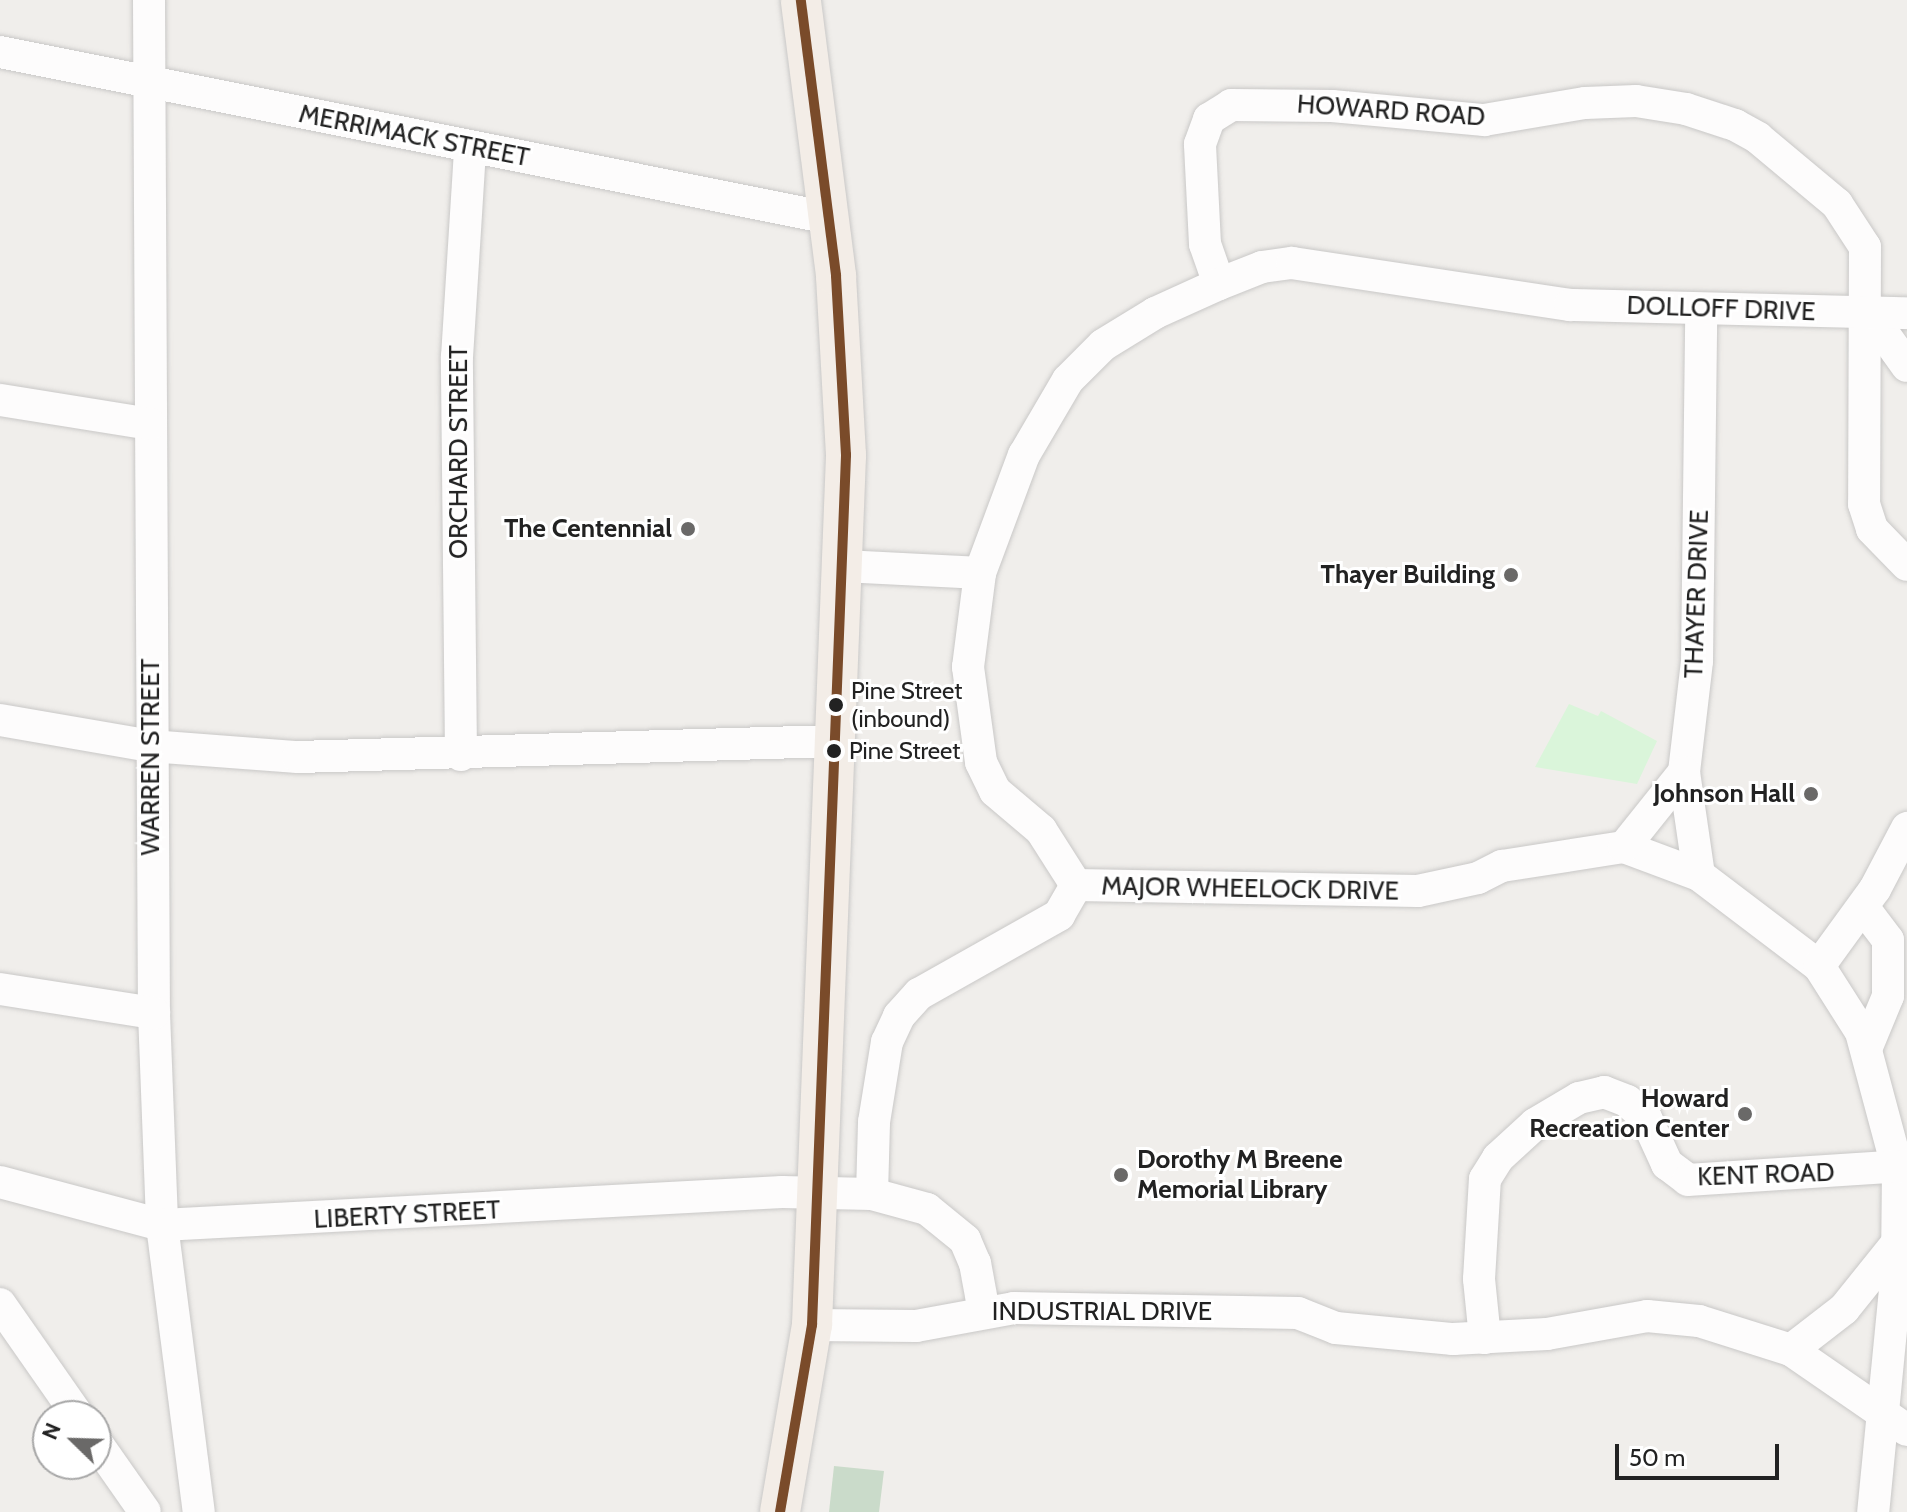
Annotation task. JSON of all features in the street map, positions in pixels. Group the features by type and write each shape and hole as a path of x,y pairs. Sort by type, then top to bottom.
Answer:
{"main road":[{"path":"780,1512 812,1325 833,741 844,566 846,403 829,218 801,0"}],"street":[{"name":"WARREN STREET","path":"149,0 150,746 154,1013 162,1225 199,1512"},
{"name":"MERRIMACK STREET","path":"0,52 470,149 829,218"},
{"name":"HOWARD ROAD","path":"1219,284 1205,244 1200,144 1209,119 1231,105 1332,106 1484,120 1585,103 1636,101 1686,109 1735,125 1837,204 1865,247 1869,313 1864,504 1872,529 1907,565"},
{"name":"ORCHARD STREET","path":"461,755 457,357 470,149"},
{"name":"MAJOR WHEELOCK DRIVE","path":"1535,300 1343,267 1292,263 1262,267 1132,325 1068,380 1024,455 980,573 968,667 981,762 995,791 1041,830 1076,885 1418,891 1478,878 1502,866 1624,847"},
{"name":"DOLLOFF DRIVE","path":"1535,300 1701,310 1907,313"},
{"name":"THAYER DRIVE","path":"1699,875 1684,772 1697,661 1701,310"},
{"path":"1869,313 1907,366"},
{"path":"0,400 150,424"},
{"path":"844,566 980,573"},
{"path":"0,720 150,746 298,757 461,755 833,741"},
{"path":"1684,772 1624,847 1699,875 1819,966 1861,1032 1902,1168 1897,1243 1895,1424 1873,1512"},
{"path":"1819,966 1863,907 1907,828"},
{"path":"872,1194 874,1122 887,1042 899,1016 919,994 1059,915 1076,885"},
{"path":"1863,907 1888,940 1888,996 1866,1049"},
{"path":"0,989 154,1013"},
{"name":"KENT ROAD","path":"1485,1338 1479,1279 1485,1179 1498,1158 1535,1124 1579,1098 1604,1092 1627,1101 1646,1118 1667,1164 1688,1180 1902,1168"},
{"name":"LIBERTY STREET","path":"0,1182 162,1225 872,1194 927,1209 965,1240 975,1263 984,1312"},
{"path":"1791,1350 1835,1319 1897,1243"},
{"path":"0,1304 67,1400"},
{"name":"INDUSTRIAL DRIVE","path":"812,1325 916,1326 984,1312 1298,1313 1336,1328 1485,1338"},
{"path":"1485,1338 1547,1334 1647,1316 1699,1321 1791,1350 1895,1424"},
{"path":"112,1465 145,1512"}],"green space":[{"path":"1569,704 1598,716 1601,711 1657,741 1637,784 1535,767"},
{"path":"834,1466 884,1471 879,1512 829,1512"}],"transit line":[{"path":"780,1512 812,1325 846,455 836,275 801,0"}],"place":[{"name":"The Centennial","path":"688,529"},
{"name":"Thayer Building","path":"1511,575"},
{"name":"Pine Street (inbound)","path":"836,705"},
{"name":"Pine Street","path":"834,751"},
{"name":"Johnson Hall","path":"1811,794"},
{"name":"Howard Recreation Center","path":"1745,1114"},
{"name":"Dorothy M Breene Memorial Library","path":"1121,1175"}]}
